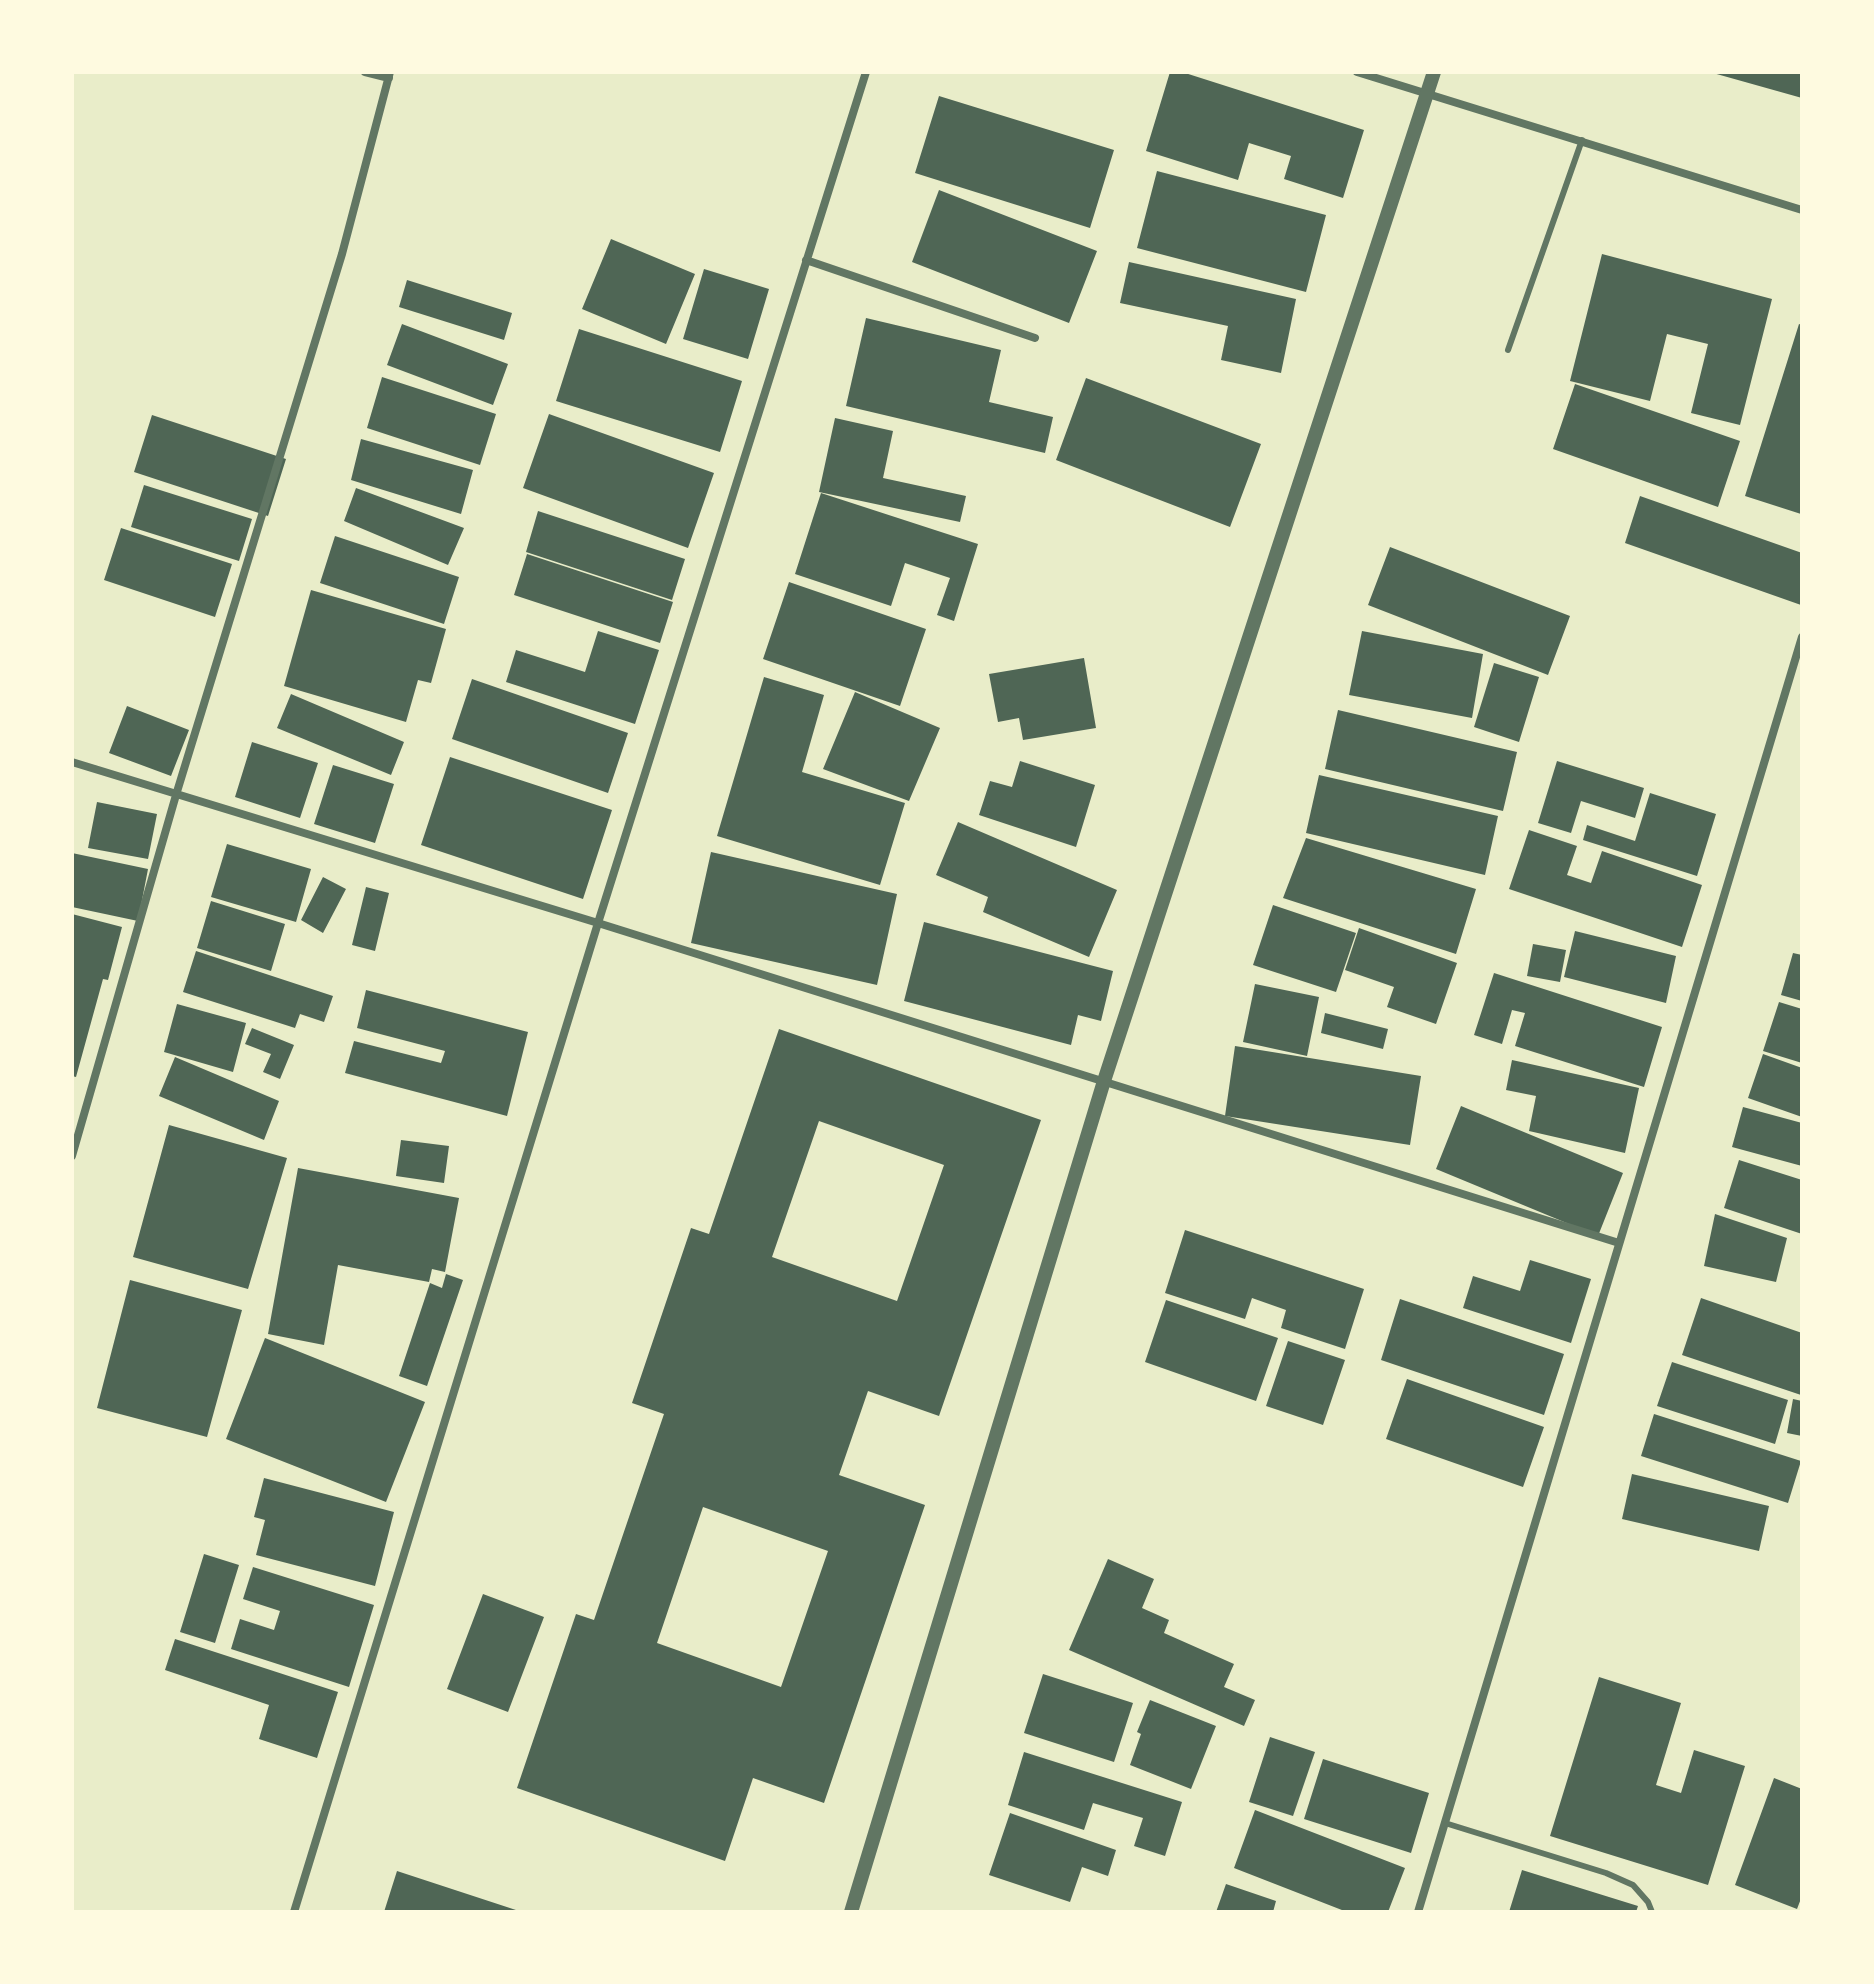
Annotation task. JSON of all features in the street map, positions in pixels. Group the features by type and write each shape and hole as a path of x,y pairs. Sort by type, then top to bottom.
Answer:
{"street":[{"path":"72,1156 176,795 342,254 390,75 365,72"},
{"path":"294,1912 598,923 866,72"},
{"path":"1357,72 1802,210"},
{"path":"851,1912 1104,1081 1434,72"},
{"path":"806,260 1035,338"},
{"path":"1418,1912 1802,637"},
{"path":"72,762 598,923 1619,1243"}],"lane":[{"path":"1508,350 1582,140"},
{"path":"1445,1823 1606,1873 1633,1885 1648,1902 1652,1912"}],"building":[{"path":"1170,72 1182,72 1364,130 1343,198 1284,179 1291,156 1249,143 1238,180 1146,151"},
{"path":"1802,72 1802,98 1713,73"},
{"path":"939,96 1114,150 1090,228 915,173"},
{"path":"1157,171 1326,215 1306,292 1137,248"},
{"path":"939,190 1097,251 1069,323 912,262"},
{"path":"611,239 695,274 666,344 582,309"},
{"path":"1602,254 1772,299 1740,425 1691,413 1708,344 1667,334 1650,401 1570,381"},
{"path":"1129,262 1296,299 1281,373 1221,360 1228,326 1120,303"},
{"path":"704,269 769,289 748,359 683,339"},
{"path":"407,280 512,313 504,340 399,307"},
{"path":"866,318 1001,350 989,402 1053,417 1045,453 846,406"},
{"path":"402,324 508,364 493,405 387,365"},
{"path":"1799,324 1802,325 1801,514 1745,496"},
{"path":"579,329 742,381 720,452 556,401"},
{"path":"382,377 496,414 480,465 367,428"},
{"path":"1086,378 1261,444 1230,527 1056,460"},
{"path":"1575,384 1740,441 1718,507 1553,449"},
{"path":"549,414 714,473 688,548 523,488"},
{"path":"152,415 286,459 268,516 134,472"},
{"path":"835,418 893,431 883,478 966,496 960,522 819,492"},
{"path":"361,439 473,470 461,514 351,480"},
{"path":"144,485 252,519 239,561 131,527"},
{"path":"356,488 464,528 448,565 344,521"},
{"path":"821,493 978,544 954,621 937,615 950,578 905,563 891,606 795,574"},
{"path":"1640,496 1802,553 1801,605 1625,543"},
{"path":"538,511 685,559 672,600 526,552"},
{"path":"121,528 232,564 215,617 104,580"},
{"path":"335,536 459,577 444,624 320,583"},
{"path":"1390,547 1570,616 1548,675 1368,605"},
{"path":"527,554 673,602 660,643 514,595"},
{"path":"789,582 926,629 900,706 763,659"},
{"path":"311,590 446,629 431,683 418,680 406,722 284,686"},
{"path":"598,631 659,650 635,724 506,682 516,650 585,672"},
{"path":"1362,631 1483,654 1472,718 1349,695"},
{"path":"1084,658 1096,728 1023,740 1019,718 998,722 989,674"},
{"path":"1494,663 1539,677 1519,742 1474,727"},
{"path":"764,677 824,695 802,772 905,803 880,885 717,836"},
{"path":"472,679 628,733 608,793 452,739"},
{"path":"855,692 940,728 909,801 823,769"},
{"path":"291,694 404,742 391,775 277,728"},
{"path":"127,706 189,730 171,776 109,753"},
{"path":"1338,710 1517,752 1503,811 1325,769"},
{"path":"252,742 318,763 300,818 235,797"},
{"path":"450,757 612,810 583,899 421,845"},
{"path":"1020,761 1095,785 1076,847 979,815 990,781 1012,787"},
{"path":"1557,761 1644,788 1635,818 1581,801 1571,833 1538,823"},
{"path":"333,765 394,784 375,843 314,824"},
{"path":"1319,775 1498,816 1485,875 1306,833"},
{"path":"1650,793 1716,814 1697,876 1583,840 1587,825 1635,841"},
{"path":"97,802 157,814 148,859 88,848"},
{"path":"958,822 1117,890 1089,957 983,912 988,897 936,875"},
{"path":"1529,830 1577,846 1567,875 1591,883 1602,851 1702,885 1682,947 1509,889"},
{"path":"1306,838 1476,889 1456,954 1283,898"},
{"path":"227,844 311,869 296,922 211,897"},
{"path":"711,852 897,894 877,985 691,943"},
{"path":"72,853 148,869 138,921 72,907"},
{"path":"323,877 346,889 323,933 301,920"},
{"path":"366,887 389,893 375,951 352,945"},
{"path":"211,901 285,924 271,971 197,948"},
{"path":"1273,905 1356,933 1336,992 1253,965"},
{"path":"72,914 122,927 108,980 103,979 76,1077 72,1076"},
{"path":"924,922 1113,971 1101,1021 1078,1015 1071,1045 904,1001"},
{"path":"1359,928 1457,963 1436,1024 1387,1007 1394,987 1345,970"},
{"path":"1575,931 1676,956 1666,1003 1564,977"},
{"path":"1533,944 1566,950 1560,982 1527,976"},
{"path":"196,951 333,996 324,1022 300,1014 295,1028 183,992"},
{"path":"1793,953 1802,955 1802,1001 1781,995"},
{"path":"1494,973 1662,1027 1644,1087 1515,1046 1525,1013 1512,1010 1502,1044 1474,1035"},
{"path":"1255,984 1319,997 1307,1056 1243,1042"},
{"path":"366,990 528,1032 507,1116 345,1073 354,1041 441,1063 445,1051 357,1028"},
{"path":"1779,1002 1802,1009 1802,1063 1763,1051"},
{"path":"177,1004 246,1023 233,1072 164,1052"},
{"path":"1325,1013 1388,1029 1383,1049 1321,1033"},
{"path":"252,1028 294,1045 280,1079 263,1072 271,1054 245,1044"},
{"path":"779,1029 1041,1120 939,1416 868,1391 839,1475 925,1505 824,1803 753,1778 725,1861 517,1788 576,1614 594,1620 664,1414 632,1403 691,1228 709,1234","holes":["819,1121 944,1165 897,1301 772,1257","703,1507 828,1551 781,1687 657,1643"]},
{"path":"1235,1046 1421,1076 1410,1145 1225,1116"},
{"path":"1763,1054 1802,1068 1802,1117 1748,1098"},
{"path":"175,1057 279,1101 264,1140 159,1096"},
{"path":"1512,1060 1639,1088 1625,1153 1529,1131 1536,1096 1506,1090"},
{"path":"1461,1106 1623,1173 1598,1236 1436,1169"},
{"path":"1743,1107 1802,1123 1802,1166 1732,1147"},
{"path":"169,1125 287,1158 248,1289 133,1257"},
{"path":"401,1140 449,1146 444,1183 396,1176"},
{"path":"1739,1160 1802,1180 1802,1234 1724,1208"},
{"path":"298,1168 459,1198 445,1272 432,1269 429,1282 338,1265 324,1345 268,1334"},
{"path":"1715,1214 1787,1238 1776,1282 1704,1266"},
{"path":"1185,1230 1364,1289 1345,1349 1281,1328 1286,1310 1252,1298 1245,1319 1165,1293"},
{"path":"1530,1260 1591,1279 1571,1343 1463,1308 1473,1276 1520,1291"},
{"path":"446,1274 463,1280 427,1386 399,1376 430,1283 442,1288"},
{"path":"130,1280 242,1310 207,1437 97,1408"},
{"path":"1701,1298 1802,1333 1801,1395 1682,1355"},
{"path":"1400,1299 1564,1354 1544,1415 1381,1360"},
{"path":"1166,1300 1278,1338 1256,1401 1145,1362"},
{"path":"265,1338 425,1402 386,1502 226,1439"},
{"path":"1288,1341 1345,1360 1323,1425 1266,1406"},
{"path":"1672,1362 1788,1400 1775,1444 1657,1406"},
{"path":"1407,1379 1544,1427 1523,1487 1386,1439"},
{"path":"1793,1399 1802,1401 1802,1436 1787,1433"},
{"path":"1654,1414 1801,1461 1788,1503 1641,1456"},
{"path":"1632,1474 1769,1506 1759,1551 1622,1519"},
{"path":"264,1478 394,1512 375,1586 256,1555 265,1520 254,1517"},
{"path":"204,1554 239,1565 215,1643 180,1632"},
{"path":"1108,1559 1154,1579 1142,1608 1169,1620 1164,1633 1234,1664 1224,1687 1255,1700 1244,1726 1069,1650"},
{"path":"253,1567 374,1605 349,1687 231,1649 240,1619 274,1630 280,1611 243,1599"},
{"path":"483,1594 544,1617 508,1712 447,1689"},
{"path":"175,1639 338,1692 317,1758 259,1739 269,1705 165,1670"},
{"path":"1043,1674 1133,1703 1114,1762 1024,1733"},
{"path":"1599,1677 1681,1703 1656,1785 1681,1793 1694,1750 1745,1766 1708,1885 1550,1836"},
{"path":"1150,1700 1216,1726 1191,1789 1130,1765 1141,1734 1137,1732"},
{"path":"1270,1737 1315,1752 1293,1816 1249,1802"},
{"path":"1024,1752 1182,1802 1165,1856 1134,1846 1143,1818 1093,1803 1084,1830 1008,1805"},
{"path":"1323,1759 1429,1793 1411,1853 1304,1819"},
{"path":"1774,1778 1802,1789 1802,1896 1797,1909 1735,1885"},
{"path":"1255,1810 1405,1868 1388,1912 1347,1912 1234,1868"},
{"path":"1010,1813 1116,1850 1108,1876 1082,1867 1070,1902 989,1875"},
{"path":"1522,1870 1638,1906 1636,1912 1509,1912"},
{"path":"397,1871 519,1911 519,1912 384,1912"},
{"path":"1226,1884 1276,1901 1273,1912 1216,1912"}]}
